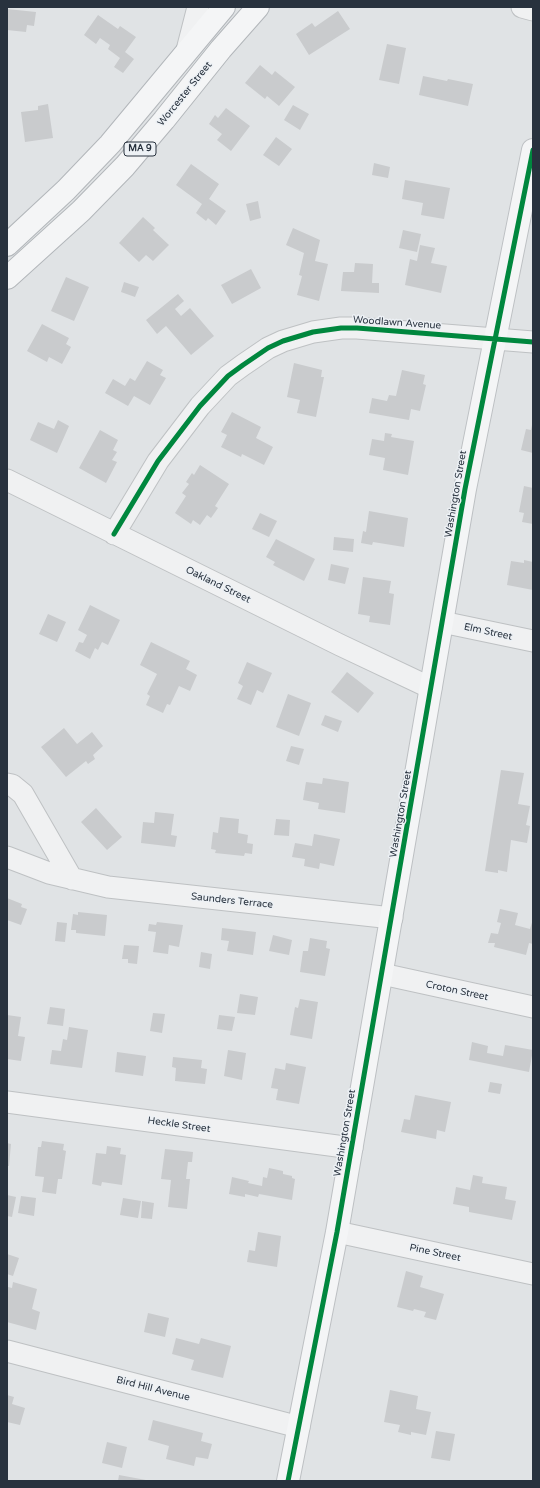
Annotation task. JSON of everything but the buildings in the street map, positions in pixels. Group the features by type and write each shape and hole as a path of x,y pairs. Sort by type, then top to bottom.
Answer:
{"main road":[{"name":"MA 9","path":"7,245 66,190 110,144 224,7"},
{"name":"Worcester Street","path":"7,278 81,211 125,166 221,49 258,7"},
{"name":"Washington Street","path":"288,1481 337,1232 465,490 494,340 529,185 533,150"}],"street":[{"path":"187,50 198,7"},
{"path":"522,7 533,10"},
{"name":"Woodlawn Avenue","path":"114,534 158,461 200,406 228,376 268,348 296,336 341,328 533,342"},
{"name":"Oakland Street","path":"7,480 340,645 431,688"},
{"name":"Elm Street","path":"442,622 533,641"},
{"path":"7,784 12,785 23,794 72,879"},
{"name":"Saunders Terrace","path":"7,858 37,870 120,889 392,918"},
{"name":"Croton Street","path":"382,974 533,1007"},
{"name":"Heckle Street","path":"7,1102 352,1148"},
{"name":"Pine Street","path":"337,1232 533,1274"},
{"name":"Bird Hill Avenue","path":"7,1351 299,1427"}],"cycle path":[{"path":"288,1481 337,1232 465,489 533,150"},
{"path":"114,534 158,461 200,406 228,376 268,348 283,341 313,332 341,328 357,328 533,342"}]}
